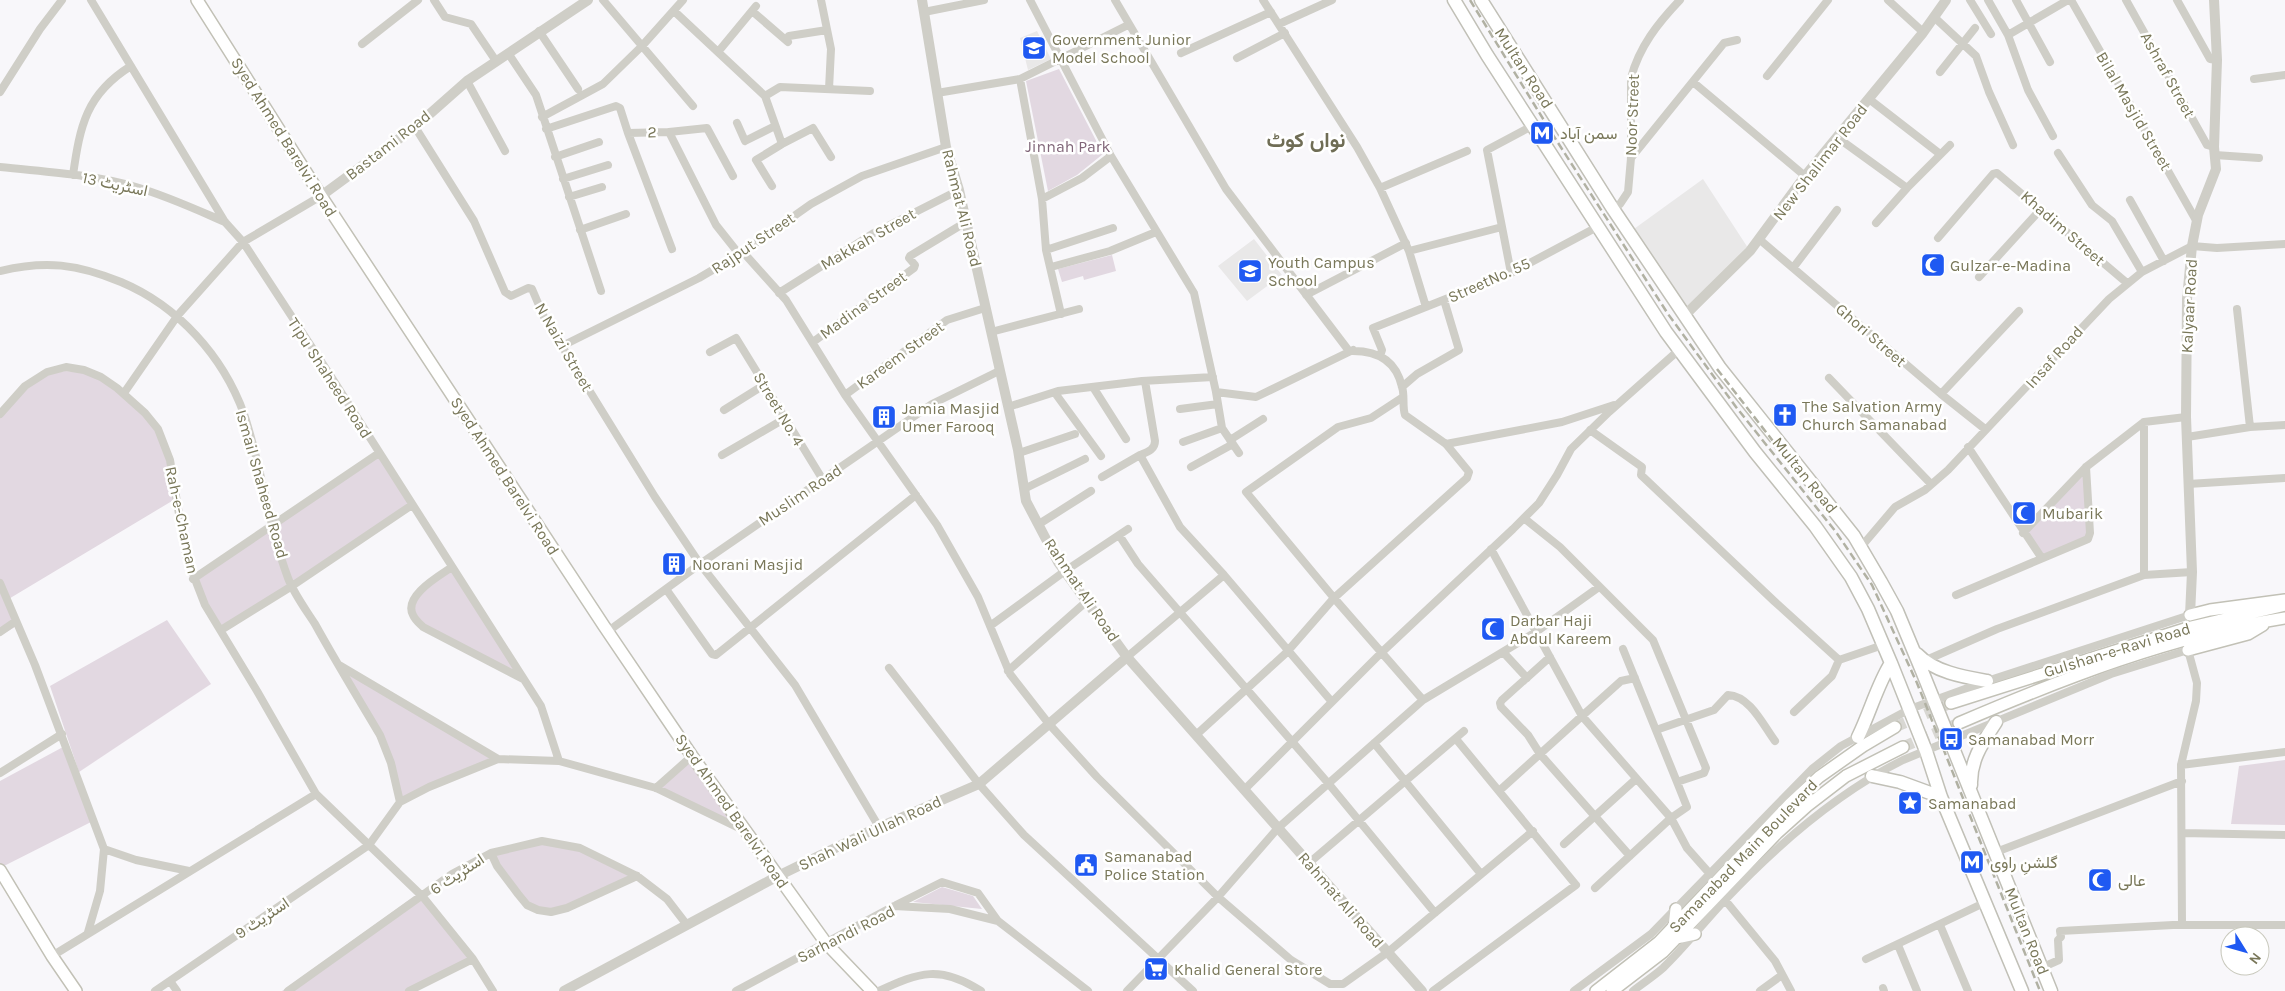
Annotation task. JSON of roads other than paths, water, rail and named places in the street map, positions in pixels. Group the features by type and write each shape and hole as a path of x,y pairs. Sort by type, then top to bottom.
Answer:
{"main road":[{"name":"Syed Ahmed Barelvi Road","path":"197,0 321,196 607,632 692,756 826,943 872,991"},
{"name":"Multan Road","path":"1454,0 1487,55 1534,124 1636,287 1755,452 1835,552 1860,594 1892,663 1926,751 1941,797 2022,991"},
{"name":"Multan Road","path":"1481,0 1613,209 1720,368 1861,547 1897,611 1914,650 2051,991"},
{"path":"2190,615 2210,610 2285,600"},
{"name":"Gulshan-e-Ravi Road","path":"1951,703 2191,627 2285,605"},
{"name":"Gulshan-e-Ravi Road","path":"1960,723 2100,667 2193,637 2285,618"},
{"path":"2188,650 2248,634 2271,620"},
{"path":"1914,650 1924,661 1956,674 1987,681"},
{"path":"1858,737 1877,695 1883,676 1892,663"},
{"path":"1971,792 1971,770 1977,754 1996,722"},
{"name":"Samanabad Main Boulevard","path":"1612,991 1663,952 1675,933 1790,804 1819,777 1863,746 1895,727"},
{"name":"Samanabad Main Boulevard","path":"1596,991 1659,942 1675,933 1807,806 1846,776 1903,746"},
{"path":"1872,776 1900,782 1941,797"},
{"path":"0,870 52,956 76,991"},
{"path":"1676,909 1675,933 1695,934"}],"street":[{"path":"0,92 40,28 62,0"},
{"name":"Tipu Shaheed Road","path":"92,0 225,222 243,242 541,706 559,761"},
{"path":"362,44 418,0"},
{"path":"434,0 445,18 471,24 496,61"},
{"name":"Bastami Road","path":"124,393 178,315 243,242 321,196 415,127 467,81 588,0"},
{"path":"603,0 693,106"},
{"path":"542,117 603,84 642,46 683,0"},
{"path":"821,0 831,49 829,89"},
{"name":"Rahmat Ali Road","path":"922,0 946,147 959,190 1019,453 1026,501 1065,570 1128,657 1422,991"},
{"path":"924,12 984,0"},
{"path":"1030,0 1111,156 1194,293 1213,377 1222,428 1239,453"},
{"path":"1115,0 1226,189 1306,296 1349,351 1366,350 1387,360 1396,372 1402,387 1405,415 1446,444 1469,472 1467,478 1334,598 1288,650 1196,735"},
{"path":"1263,0 1357,147 1380,188 1406,243 1426,307"},
{"path":"1279,24 1332,0"},
{"name":"Noor Street","path":"1613,209 1620,204 1628,192 1631,158 1631,87 1634,66 1659,23 1679,0"},
{"path":"1767,76 1828,0"},
{"path":"1888,0 1923,32"},
{"path":"1970,0 1991,34"},
{"path":"1988,0 2008,35 2028,90 2054,136"},
{"path":"2016,0 2050,62"},
{"path":"2008,35 2070,0"},
{"name":"Bilal Masjid Street","path":"2070,0 2197,222"},
{"name":"Ashraf Street","path":"2126,0 2207,146 2214,151"},
{"path":"2177,0 2210,59 2217,60"},
{"name":"Kalyaar Road","path":"2190,615 2192,572 2186,417 2187,299 2192,246 2197,222 2216,169 2214,151 2217,60 2214,0"},
{"name":"New Shalimar Road","path":"1685,316 1760,239 1805,176 1923,32 1942,2"},
{"path":"718,52 754,9 789,39 827,30"},
{"path":"674,10 765,96 782,144"},
{"path":"1181,53 1271,12"},
{"path":"1934,17 1976,56 1989,92 2013,146"},
{"path":"937,93 1020,79 1128,25"},
{"path":"1940,72 1976,28"},
{"path":"539,31 578,89"},
{"path":"1238,58 1285,33"},
{"path":"1631,158 1724,42 1737,40"},
{"path":"508,53 536,95 546,130 601,291"},
{"path":"73,176 79,135 90,106 113,77 131,66"},
{"path":"2254,79 2285,75"},
{"path":"1020,79 1042,200 1046,250 1061,314"},
{"path":"467,81 505,151"},
{"path":"1693,82 1805,176"},
{"path":"765,96 780,87 870,91"},
{"path":"1869,99 1940,154"},
{"name":"2","path":"546,130 616,106 620,108 628,132 670,132 716,225 779,293 813,342 845,395 916,495 960,562 978,597 1008,671 1049,724 1097,776 1218,897 1292,960 1330,984 1343,984 1388,952 1533,831"},
{"path":"737,123 745,141 775,126"},
{"path":"1511,273 1487,150 1534,124"},
{"name":"N Naizi Street","path":"415,127 474,221 505,292 511,296 528,288 532,289 544,316 655,497 700,564 748,628 795,685 879,827"},
{"path":"670,132 706,128 733,176"},
{"path":"772,186 756,160 813,128 832,157"},
{"path":"628,132 672,249"},
{"path":"1838,138 1907,188"},
{"path":"555,157 599,142"},
{"path":"1876,223 1950,144"},
{"name":"Rajput Street","path":"562,346 699,278 741,253 811,204 862,176 946,147"},
{"path":"1380,188 1467,151"},
{"path":"2214,151 2259,158"},
{"path":"2058,153 2092,205 2112,221 2142,272"},
{"path":"1042,200 1082,178 1111,156"},
{"path":"563,179 608,165"},
{"name":"اسٹریٹ 13","path":"0,168 89,177 135,186 180,202 225,222"},
{"name":"Khadim Street","path":"1938,238 1993,174 1997,173 2128,283"},
{"path":"569,197 602,187"},
{"name":"Makkah Street","path":"779,293 874,233 959,190"},
{"path":"2130,200 2164,260"},
{"path":"1979,278 2041,209"},
{"path":"1793,268 1837,210"},
{"path":"580,230 626,214"},
{"name":"Madina Street","path":"813,342 914,268 915,265 909,258 966,222"},
{"name":"StreetNo. 55","path":"1380,356 1382,350 1372,328 1511,273 1598,226"},
{"path":"1409,251 1502,227"},
{"path":"1046,250 1113,228"},
{"path":"1051,267 1110,251 1156,232"},
{"name":"Ghori Street","path":"1760,239 1941,394 1985,429"},
{"path":"1306,296 1406,243"},
{"path":"2192,246 2217,248 2285,244"},
{"name":"Insaf Road","path":"1861,547 1895,507 1931,484 2027,388 2109,299 2142,272 2192,246"},
{"name":"Ismail Shaheed Road","path":"0,271 43,264 70,265 98,272 135,288 178,315 216,359 244,414 289,580 337,664 498,759"},
{"path":"1402,387 1417,374 1459,350 1444,300"},
{"name":"Kareem Street","path":"845,395 947,320 985,308"},
{"path":"991,332 1079,309"},
{"path":"2237,309 2250,427"},
{"path":"1941,394 2019,311"},
{"name":"Street No. 4","path":"710,352 736,338 823,480"},
{"path":"1216,392 1256,397 1353,350"},
{"path":"1244,790 1381,653 1539,503 1571,449 1618,404 1680,350"},
{"name":"Rah-e-Chaman","path":"0,414 25,386 46,372 66,368 84,370 101,377 124,393 145,413 158,429 164,441 171,469 186,556 205,605 316,794 423,896 473,959 493,991"},
{"name":"Muslim Road","path":"607,632 700,564 932,404 1000,371"},
{"path":"1008,407 1055,393 1093,387 1145,380 1213,377"},
{"path":"1829,378 1931,484"},
{"path":"1102,477 1155,446 1156,441 1145,380"},
{"path":"724,410 764,385"},
{"path":"1093,387 1126,439"},
{"path":"1055,393 1101,456"},
{"path":"1403,397 1371,418 1338,427 1246,492 1334,598 1423,700"},
{"path":"1180,409 1218,404"},
{"path":"1446,444 1562,422 1618,404"},
{"path":"2024,533 2086,467 2144,422 2186,417"},
{"path":"722,455 784,419"},
{"path":"1191,467 1263,419"},
{"path":"2144,422 2144,575"},
{"path":"2187,437 2250,427 2285,425"},
{"path":"1183,442 1222,428"},
{"path":"1590,430 1641,466 1641,474 1774,601 1840,660"},
{"path":"1019,453 1076,434"},
{"path":"1968,447 2041,558"},
{"path":"194,579 379,453"},
{"path":"1140,456 1180,526 1332,702"},
{"path":"1024,489 1085,459"},
{"path":"1956,595 2088,539 2090,533 2086,467"},
{"path":"2188,484 2285,478"},
{"path":"1039,524 1091,491"},
{"path":"666,589 714,655 916,495"},
{"path":"221,630 292,586 412,504"},
{"path":"1524,518 1560,547 1653,640 1706,771 1677,782"},
{"path":"990,626 1065,570 1128,529"},
{"path":"1120,535 1138,564 1360,820 1435,912"},
{"path":"1491,548 1582,716 1671,818 1687,848 1710,874"},
{"path":"452,567 420,591 413,599 411,609 413,617 423,628 524,680"},
{"path":"1924,661 1997,628 2144,575 2192,572"},
{"path":"1128,657 1224,575"},
{"path":"0,583 62,734 104,849 100,891 88,932"},
{"path":"1128,991 1218,897 1278,828 1423,700 1536,632 1599,587"},
{"path":"1008,671 1087,601"},
{"path":"1574,991 1651,934 1812,769 1841,746 1910,709 1933,700 2190,615"},
{"path":"0,632 16,621"},
{"path":"1794,712 1832,676 1840,660 1883,645"},
{"path":"1595,888 1671,818 1687,807 1623,649"},
{"path":"1633,991 1662,969 1725,900 1774,851 1801,828 1872,776 1926,751 2111,674 2188,650 2197,683 2196,701 2182,765 2182,925"},
{"path":"1503,652 1527,678"},
{"name":"Shah Wali Ullah Road","path":"564,991 778,876 879,827 978,784 1128,657"},
{"path":"1550,657 1500,704 1501,707 1528,735 1540,754 1630,856"},
{"path":"337,664 380,735 391,763 400,802 428,788 498,759 559,761 656,788 749,833"},
{"path":"889,668 978,784 1024,836 1193,991"},
{"path":"1499,791 1621,681 1635,678"},
{"path":"1656,730 1714,710 1728,695 1738,695 1745,701 1775,742"},
{"path":"1309,863 1464,731"},
{"path":"0,773 62,734"},
{"path":"1433,991 1576,884 1456,739"},
{"path":"1374,743 1481,874"},
{"path":"2182,765 2285,752"},
{"path":"656,788 692,756"},
{"path":"1564,844 1636,779"},
{"path":"1996,852 2182,782"},
{"path":"52,956 88,932 316,794"},
{"name":"اسٹریٹ 9","path":"155,991 369,845 400,802"},
{"path":"2182,833 2285,835"},
{"name":"اسٹریٹ 6","path":"288,991 452,874 490,853 542,841 580,848 637,876 667,899 687,925"},
{"path":"104,849 136,860 189,871"},
{"path":"490,853 497,866 527,905 538,910 551,912 567,908 637,876"},
{"path":"894,906 942,882 978,893 998,921"},
{"path":"1725,900 1775,961 1791,991"},
{"path":"1866,958 1898,945 1986,902"},
{"name":"Sarhandi Road","path":"736,991 894,906 950,909 998,921 1088,991"},
{"path":"1940,925 1968,991"},
{"path":"2042,968 2059,960 2058,940 2061,937 2060,931 2182,925 2285,925"},
{"path":"1898,945 1917,991"},
{"path":"409,991 473,959"},
{"path":"880,991 911,976 936,974 965,981 981,991"},
{"path":"1760,991 1782,975"},
{"path":"170,981 177,991"}],"tunnel":[{"path":"1895,727 1951,703"},
{"path":"1903,747 1959,723"}],"railway":[{"path":"1470,0 1553,135 1668,314 1736,407 1836,532 1872,585 1917,683 2040,991"},
{"path":"1717,369 1783,454"}],"place":[{"name":"Government Junior Model School","path":"1034,48"},
{"name":"سمن آباد","path":"1542,133"},
{"name":"Gulzar-e-Madina","path":"1933,265"},
{"name":"Youth Campus School","path":"1250,271"},
{"name":"The Salvation Army Church Samanabad","path":"1785,415"},
{"name":"Jamia Masjid Umer Farooq","path":"884,417"},
{"name":"Mubarik","path":"2024,513"},
{"name":"Noorani Masjid","path":"674,564"},
{"name":"Darbar Haji Abdul Kareem","path":"1493,629"},
{"name":"Samanabad Morr","path":"1951,739"},
{"name":"Samanabad","path":"1910,803"},
{"name":"گلشنِ راوی","path":"1972,862"},
{"name":"Samanabad Police Station","path":"1086,865"},
{"name":"عالی","path":"2100,880"},
{"name":"Khalid General Store","path":"1156,969"}],"district":[{"name":"نواں کوٹ","path":"1306,140"}],"park label":[{"name":"Jinnah Park","path":"1068,146"}]}
